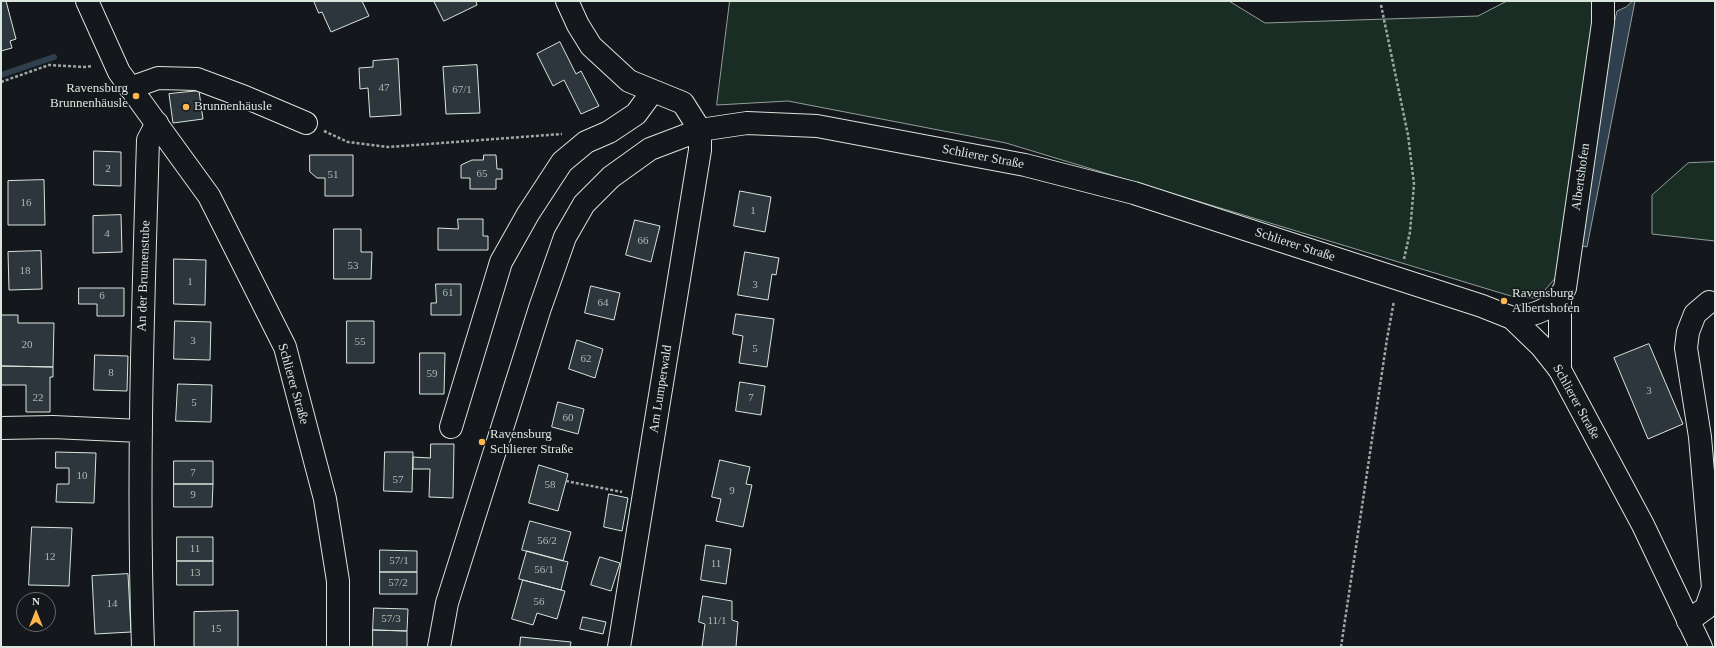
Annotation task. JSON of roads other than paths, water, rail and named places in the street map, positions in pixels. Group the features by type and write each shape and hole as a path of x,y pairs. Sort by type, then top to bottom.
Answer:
{"main road":[{"name":"Schlierer Straße","path":"87,1 116,64 130,88 157,123 208,196 284,347 325,499 338,581 338,647"},
{"path":"567,1 578,25 592,46 629,81 683,103 700,130"},
{"name":"Albertshofen","path":"1560,298 1566,288 1603,23 1603,1"},
{"path":"130,88 158,78 197,79 306,123"},
{"path":"451,427 502,262 528,214 562,162 586,142 609,132 636,114 653,91"},
{"name":"An der Brunnenstube","path":"143,647 140,565 140,431 148,140 157,123"},
{"name":"Schlierer Straße","path":"439,647 446,603 540,308 565,237 584,204 611,177 650,149 700,130 747,123 817,126 1018,164 1134,193 1482,306 1512,318 1541,346 1560,370 1643,525 1701,647"},
{"name":"Am Lumperwald","path":"619,647 700,150 700,130"},
{"path":"1512,318 1534,315 1549,307 1560,298"},
{"path":"1560,298 1560,370"},
{"path":"1688,621 1706,608 1714,588 1700,436 1686,348 1688,332 1694,314 1709,302"},
{"path":"1,428 53,427 140,431"}],"water":[{"path":"1635,1 1587,247 1578,245 1611,36 1617,11 1626,7"}],"waterway":[{"path":"1,75 54,57"}],"place":[{"name":"Ravensburg Brunnenhäusle","path":"136,96"},
{"name":"Brunnenhäusle","path":"186,107"},
{"name":"Ravensburg Albertshofen","path":"1504,301"},
{"name":"Ravensburg Schlierer Straße","path":"482,442"}]}
